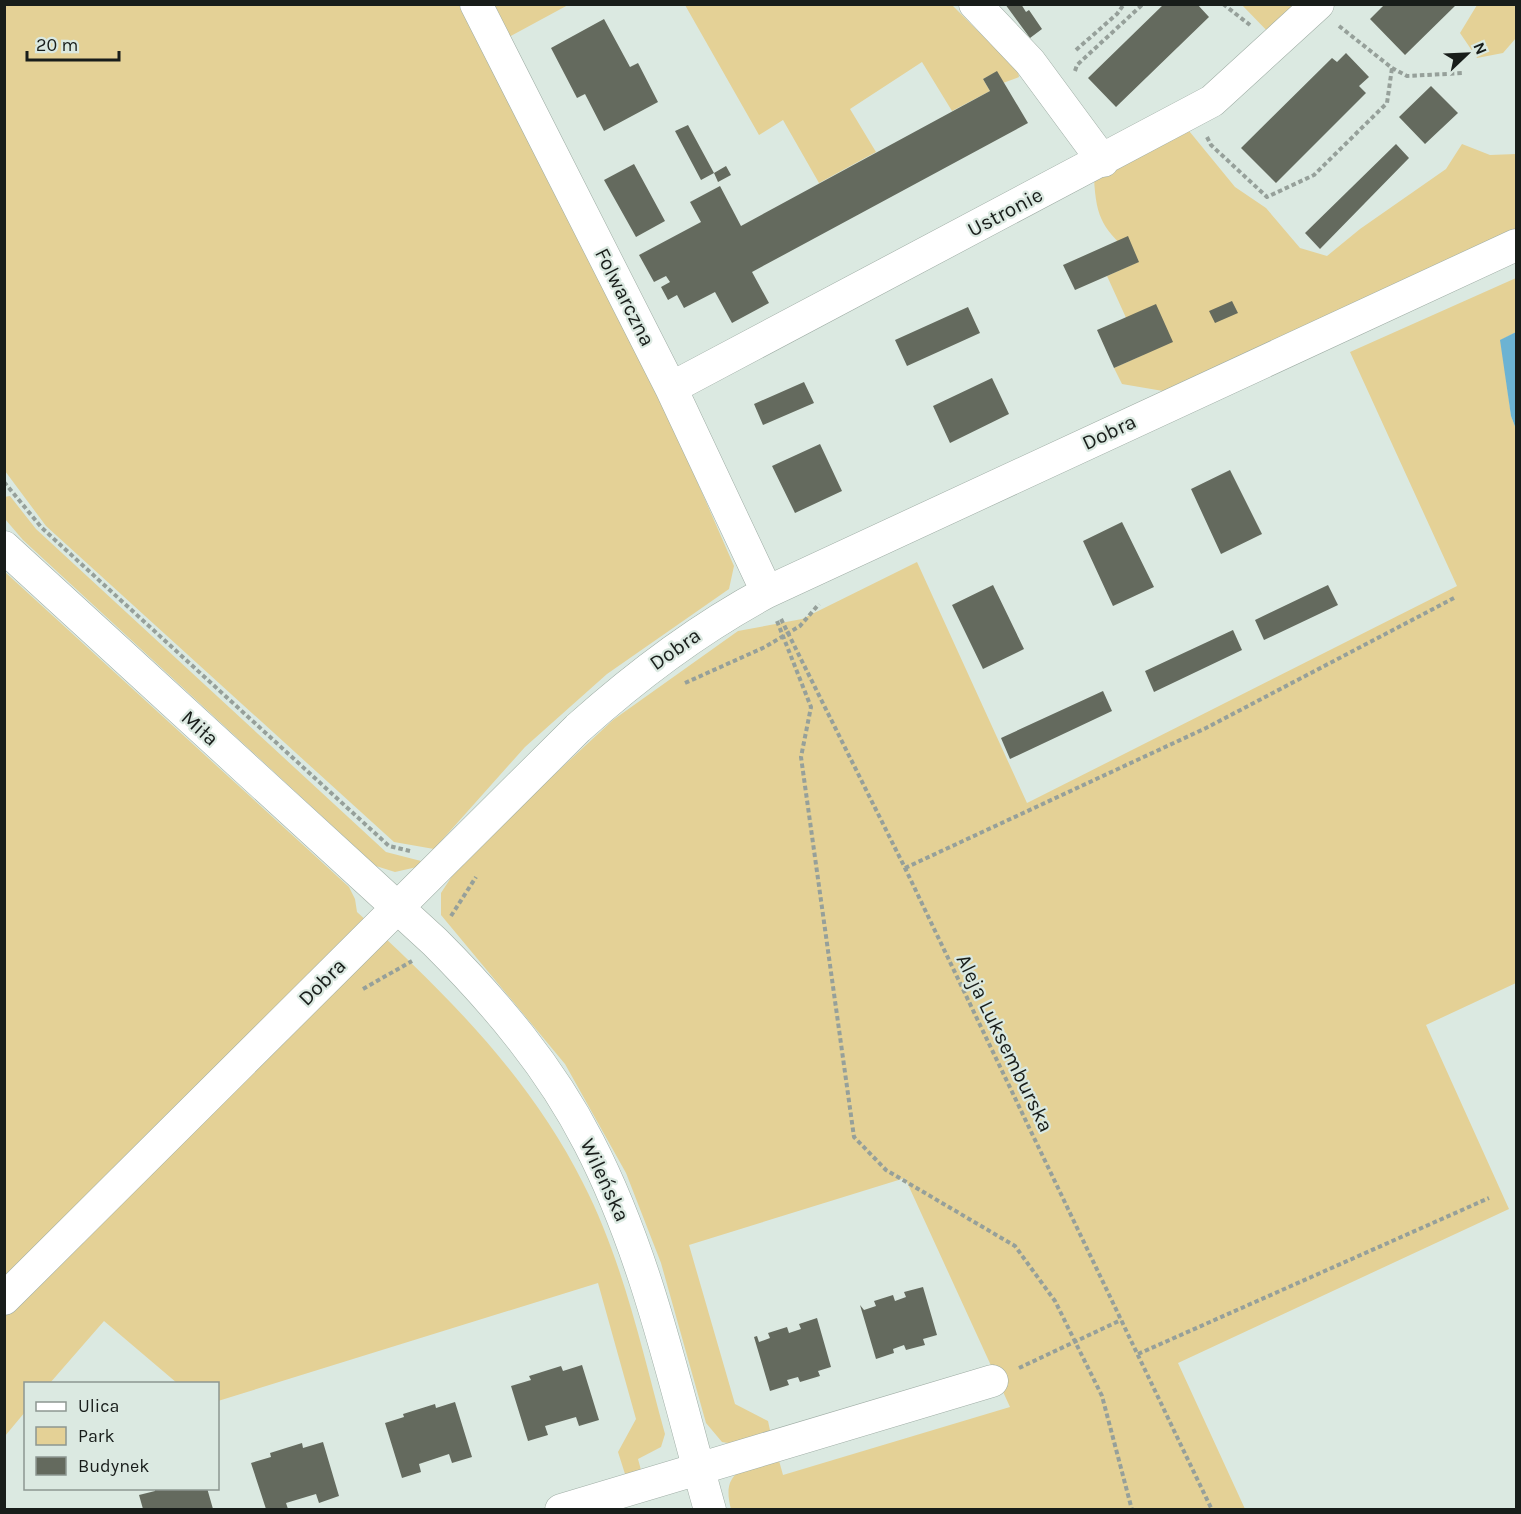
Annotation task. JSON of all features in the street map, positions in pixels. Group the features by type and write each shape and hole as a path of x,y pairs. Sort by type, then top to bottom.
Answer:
{"street":[{"name":"Folwarczna","path":"476,4 671,388 767,592"},
{"path":"975,4 1030,62 1103,161"},
{"name":"Ustronie","path":"671,388 1103,161 1212,101 1316,6"},
{"name":"Dobra","path":"4,1299 442,863 617,693 702,629 767,592 1516,245"},
{"name":"Miła","path":"4,547 397,908"},
{"name":"Wileńska","path":"397,908 444,951 501,1012 558,1090 589,1142 615,1198 637,1255 710,1509"},
{"path":"561,1509 992,1381"}],"path":[{"path":"1076,51 1117,14 1124,4"},
{"path":"1055,96 1070,85 1077,65 1143,4"},
{"path":"1316,6 1392,68 1407,76 1464,74"},
{"path":"1194,111 1211,145 1267,197 1314,175 1387,103 1392,68"},
{"path":"4,482 42,528 389,846 426,854 442,863"},
{"path":"767,592 787,650 811,707 801,757 854,1137 886,1170 1015,1246 1055,1301 1102,1396 1132,1509"},
{"name":"Aleja Luksemburska","path":"767,592 904,868 1212,1509"},
{"path":"904,868 1206,728 1454,598"},
{"path":"788,633 800,627 821,601"},
{"path":"1138,1354 1489,1198"},
{"path":"992,1381 1121,1320"}],"green space":[{"path":"4,5 462,5 656,387 734,566 729,589 607,674 525,747 434,849 394,842 46,526 5,471"},
{"path":"490,5 568,5 507,38"},
{"path":"685,5 952,5 1017,66 1019,77 1003,83 997,72 983,79 990,91 952,111 922,62 850,109 876,152 819,183 783,120 759,135"},
{"path":"1242,5 1303,5 1272,36"},
{"path":"1477,5 1516,5 1516,38 1503,53 1477,58 1460,33"},
{"path":"1185,126 1235,187 1266,208 1300,248 1327,256 1360,229 1446,169 1462,144 1490,155 1516,154 1516,231 1163,391 1122,384 1114,368 1143,355 1107,276 1138,262 1118,242 1100,216 1094,177"},
{"path":"1516,278 1516,332 1501,340 1511,416 1516,429 1516,983 1426,1025 1509,1209 1178,1363 1245,1509 731,1509 729,1486 733,1478 739,1472 756,1464 778,1457 783,1475 1010,1407 905,1178 689,1245 735,1404 768,1421 771,1435 734,1444 722,1442 706,1423 661,1263 626,1173 565,1064 441,915 441,893 463,859 613,720 738,631 802,619 917,562 1027,803 1457,586 1350,352"},
{"path":"10,496 36,529 386,852 421,861 417,867 395,872 376,866 23,540 5,519 4,497"},
{"path":"5,572 349,887 355,899 357,912 453,1004 511,1071 561,1144 597,1213 630,1306 665,1434 661,1447 638,1459 641,1470 625,1474 618,1452 636,1419 598,1283 219,1401 219,1382 176,1382 104,1321 51,1382 24,1382 24,1413 5,1436"}],"water":[{"path":"1516,332 1516,429 1511,416 1500,340"}],"building":[{"path":"1005,4 1021,4 1026,12 1029,10 1042,29 1030,38"},
{"path":"1164,4 1197,4 1209,17 1116,107 1088,78"},
{"path":"1385,4 1457,4 1405,55 1370,19"},
{"path":"604,19 630,67 638,63 658,102 604,131 585,94 577,98 551,48"},
{"path":"1346,53 1369,77 1359,86 1366,93 1276,183 1241,148 1332,58 1337,62"},
{"path":"997,71 1028,123 752,272 769,303 732,323 715,292 684,308 677,295 668,300 661,287 670,282 666,276 654,282 639,255 701,222 690,202 720,186 741,226 990,91 983,79"},
{"path":"1431,86 1458,113 1425,144 1399,117"},
{"path":"688,125 714,173 701,180 675,131"},
{"path":"1396,144 1409,158 1320,249 1305,233"},
{"path":"634,164 665,221 636,237 604,180"},
{"path":"726,166 731,175 718,182 714,173"},
{"path":"1128,236 1139,262 1075,290 1063,265"},
{"path":"1232,301 1238,313 1215,323 1209,311"},
{"path":"1156,304 1173,342 1114,368 1097,330"},
{"path":"968,307 980,333 907,366 895,340"},
{"path":"992,378 1009,414 950,443 933,406"},
{"path":"804,382 814,403 763,425 754,404"},
{"path":"820,444 842,491 795,513 772,466"},
{"path":"1230,470 1262,534 1221,554 1191,489"},
{"path":"1122,522 1154,587 1113,606 1083,541"},
{"path":"993,585 1024,649 983,669 952,605"},
{"path":"1328,585 1338,605 1264,640 1255,620"},
{"path":"1233,630 1242,650 1154,692 1145,671"},
{"path":"1103,691 1112,711 1010,759 1001,738"},
{"path":"923,1287 937,1335 923,1339 925,1345 906,1350 904,1345 893,1349 894,1353 876,1359 860,1305 864,1310 876,1306 874,1301 893,1295 895,1301 906,1297 904,1292"},
{"path":"817,1318 831,1367 818,1371 820,1376 800,1382 798,1377 787,1380 789,1385 770,1391 754,1337 757,1336 759,1342 770,1338 768,1333 787,1327 789,1333 801,1329 799,1324"},
{"path":"582,1365 599,1420 579,1426 576,1417 545,1426 548,1435 528,1441 511,1386 531,1380 529,1376 561,1366 563,1371"},
{"path":"455,1402 472,1457 452,1463 449,1454 419,1464 421,1472 402,1478 385,1423 404,1417 403,1414 435,1404 436,1408"},
{"path":"323,1442 339,1496 319,1503 316,1494 286,1503 288,1509 266,1509 251,1463 271,1457 270,1453 302,1443 303,1448"},
{"path":"208,1490 213,1509 143,1509 139,1495 155,1491"}]}
